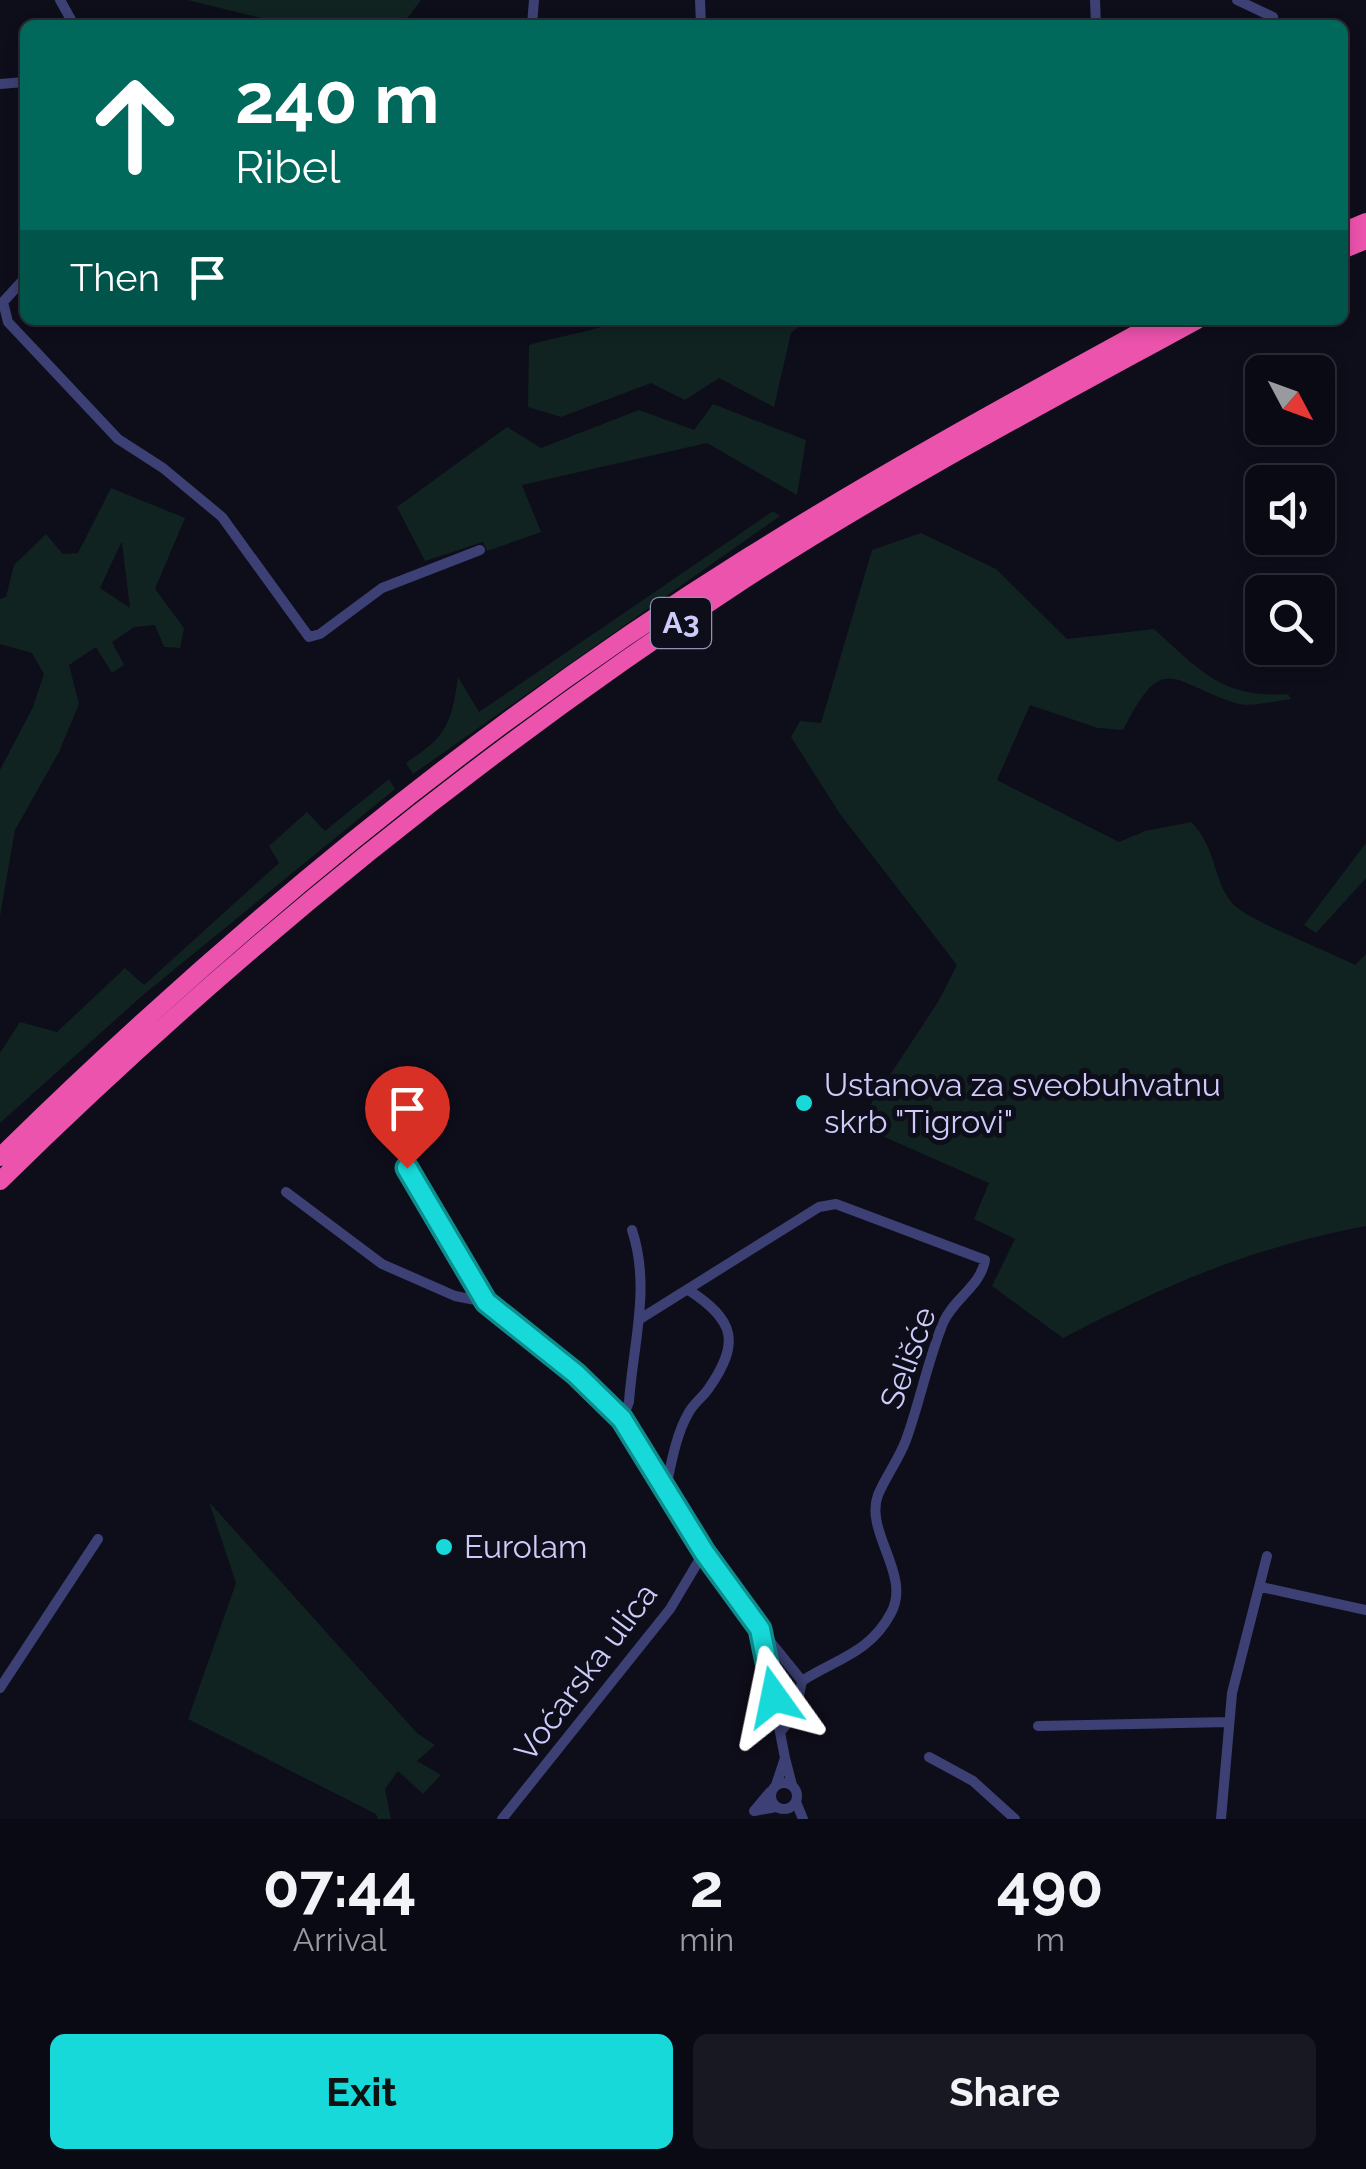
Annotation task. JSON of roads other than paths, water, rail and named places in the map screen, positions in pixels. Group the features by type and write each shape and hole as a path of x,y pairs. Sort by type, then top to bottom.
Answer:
{"highway":[{"name":"A3","path":"0,1158 123,1041 319,870 629,636 748,557 940,442 1153,325"},
{"name":"A3","path":"0,1181 133,1052 258,942 517,737 749,577 982,438 1188,325"}],"street":[{"path":"1237,0 1273,17"},
{"path":"20,283 3,302 8,322 118,439 162,468 222,517 309,637 320,634 391,584 480,550"},
{"path":"407,1168 486,1302 576,1374 622,1419 704,1552 802,1682 795,1714 781,1731"},
{"path":"286,1192 382,1264 456,1296 486,1302"},
{"name":"Selišće","path":"690,1291 819,1208 836,1204 985,1260 983,1270 944,1319 905,1443 877,1497 875,1514 890,1555 894,1609 876,1636 854,1656 802,1682"},
{"path":"622,1419 629,1402 640,1319 641,1258 632,1230"},
{"path":"640,1319 690,1291 724,1316 730,1330 727,1351 710,1388 686,1415 666,1488"},
{"path":"0,1688 98,1539"},
{"name":"Voćarska ulica","path":"502,1819 670,1609 704,1552"},
{"path":"1221,1819 1238,1661 1267,1556"},
{"path":"1261,1586 1366,1610"},
{"path":"760,1629 785,1758 803,1819"},
{"path":"1038,1726 1229,1722"},
{"path":"928,1757 973,1781 1015,1819"},
{"path":"749,1815 773,1788 785,1758"},
{"path":"773,1788 792,1786"},
{"path":"773,1788 778,1808 793,1819"},
{"path":"749,1815 796,1802"}],"place":[{"name":"Ustanova za sveobuhvatnu skrb \"Tigrovi\"","path":"804,1103"},
{"name":"Eurolam","path":"444,1547"}]}
